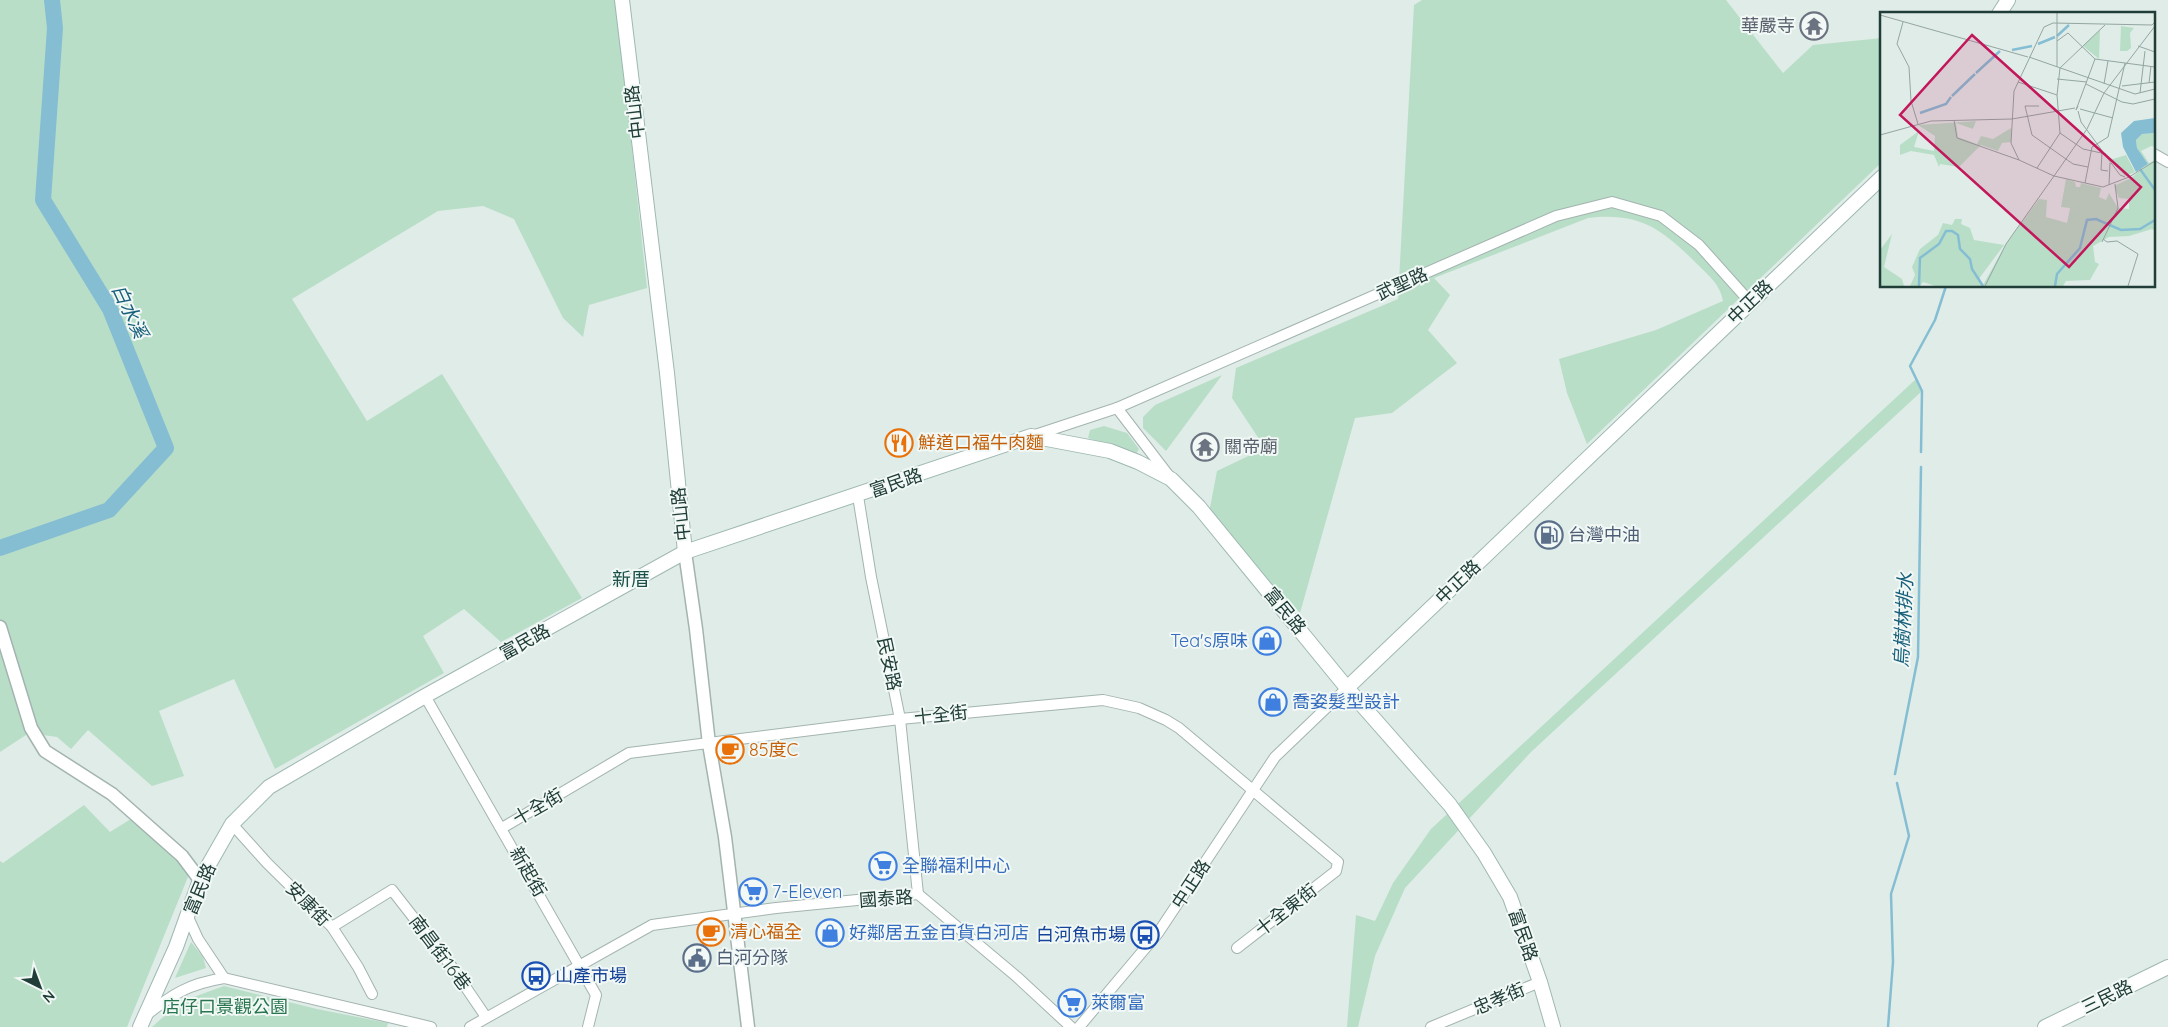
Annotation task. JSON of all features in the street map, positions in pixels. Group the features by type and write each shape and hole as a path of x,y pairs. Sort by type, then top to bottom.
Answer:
{"main road":[{"name":"中山路","path":"622,0 667,373 685,552"},
{"path":"2000,12 2008,0"},
{"name":"中正路","path":"1347,688 1880,179"},
{"name":"富民路","path":"141,1023 188,917 200,880 232,824 269,786 425,696 685,552 858,496 1031,436 1110,451 1138,462 1171,479 1199,507 1347,688 1450,805 1484,852 1510,897 1540,982 1553,1027"},
{"name":"三民路","path":"2045,1027 2168,967"}],"street":[{"path":"2156,155 2168,162"},
{"name":"武聖路","path":"1031,436 1117,408 1556,216 1612,202 1661,216 1699,245 1750,302"},
{"path":"1117,408 1171,479"},
{"name":"民安路","path":"858,496 871,577 900,719 918,894"},
{"name":"中山路","path":"685,552 709,744 725,837 748,1027"},
{"path":"0,628 31,728 45,751 112,794 182,856 200,880"},
{"name":"中正路","path":"1079,1027 1158,932 1275,757 1347,688"},
{"name":"新起街","path":"425,696 580,964 596,995 588,1027"},
{"name":"十全街","path":"502,828 629,753 900,719 1103,700 1126,704 1166,720 1179,728 1338,862 1336,871"},
{"name":"安康街","path":"232,824 267,863 332,927 372,994"},
{"name":"十全東街","path":"1237,948 1336,871"},
{"name":"南昌街16巷","path":"332,927 392,890 452,967 486,1017"},
{"name":"國泰路","path":"470,1027 652,924 918,894 1017,977 1071,1027"},
{"path":"188,917 198,940 224,978"},
{"path":"141,1023 171,996 199,982 224,978 431,1027"},
{"name":"忠孝街","path":"1431,1027 1540,982"}],"green space":[{"path":"0,0 616,0 647,288 589,305 583,337 563,318 514,219 483,206 438,211 292,299 367,421 442,374 582,598 501,642 464,609 423,636 444,673 275,769 234,679 159,711 184,776 152,786 88,730 71,749 57,737 29,733 0,752"},
{"path":"1422,0 1726,0 1783,73 1813,45 1880,38 1880,164 1587,444 1567,393 1559,359 1656,330 1723,301 1717,285 1710,276 1661,232 1636,221 1606,217 1588,218 1434,278 1450,295 1428,330 1457,363 1392,413 1355,418 1300,613 1241,558 1209,513 1217,471 1265,448 1232,398 1236,368 1398,299 1414,5"},
{"path":"1222,375 1166,451 1143,428 1143,417 1155,405"},
{"path":"1916,379 1922,391 1531,752 1405,888 1375,956 1358,1027 1347,1027 1356,915 1375,921 1393,883 1431,829"},
{"path":"1104,426 1127,433 1139,449 1136,454 1088,438 1090,430"},
{"path":"84,805 110,832 139,814 194,862 127,1027 0,1027 0,861 3,863"},
{"path":"191,942 203,957 206,968 175,978"},
{"name":"店仔口景觀公園","path":"224,986 317,1009 388,1023 387,1027 152,1027 180,1002"}],"waterway":[{"name":"白水溪","path":"0,548 109,510 166,448 110,309 43,200 55,28 52,0"},
{"name":"烏樹林排水","path":"1921,452 1922,391 1910,366 1935,320 1945,288"},
{"name":"烏樹林排水","path":"1895,774 1918,657 1921,467"},
{"name":"烏樹林排水","path":"1888,1027 1893,962 1891,894 1909,836 1897,783"}],"place":[{"name":"華嚴寺","path":"1814,26"},
{"name":"鮮道口福牛肉麵","path":"899,443"},
{"name":"關帝廟","path":"1205,447"},
{"name":"台灣中油","path":"1549,535"},
{"name":"Tea's原味","path":"1267,641"},
{"name":"喬姿髮型設計","path":"1273,702"},
{"name":"85度C","path":"730,750"},
{"name":"全聯福利中心","path":"883,866"},
{"name":"7-Eleven","path":"753,892"},
{"name":"清心福全","path":"711,932"},
{"name":"好鄰居五金百貨白河店","path":"830,933"},
{"name":"白河魚市場","path":"1145,935"},
{"name":"白河分隊","path":"697,958"},
{"name":"山產市場","path":"536,976"},
{"name":"萊爾富","path":"1072,1003"}],"district":[{"name":"新厝","path":"631,579"}]}
